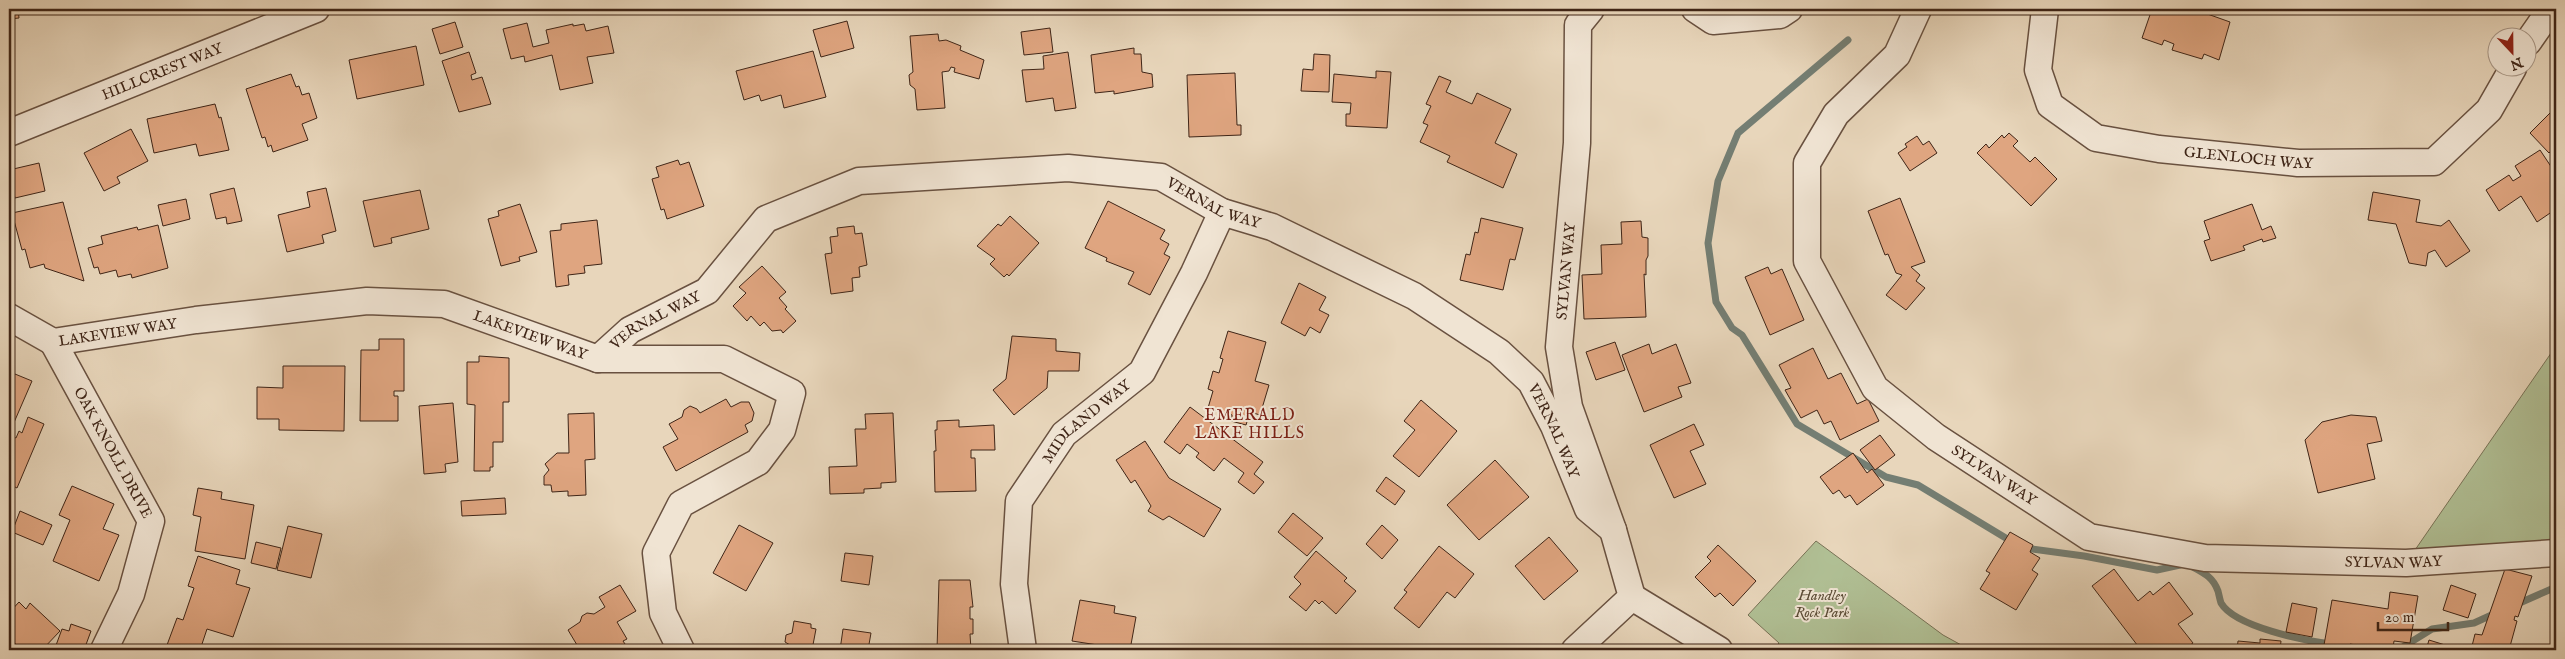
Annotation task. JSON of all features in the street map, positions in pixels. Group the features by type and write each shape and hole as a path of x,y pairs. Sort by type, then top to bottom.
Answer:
{"street":[{"name":"HILLCREST WAY","path":"9,134 316,9"},
{"name":"SYLVAN WAY","path":"1591,9 1578,25 1577,143 1559,347 1570,407 1613,530"},
{"path":"1695,9 1713,20 1780,16 1789,9"},
{"name":"SYLVAN WAY","path":"1918,9 1897,55 1836,114 1807,163 1807,261 1875,388 1936,437 2089,537 2205,558 2406,563 2556,553"},
{"name":"GLENLOCH WAY","path":"2045,9 2038,70 2050,105 2096,138 2159,149 2298,163 2434,162 2489,110 2507,78"},
{"path":"2537,28 2550,9"},
{"name":"VERNAL WAY","path":"598,359 630,330 707,291 766,219 859,181 1068,168 1161,177 1222,212 1272,227 1414,296 1499,352 1530,382 1554,426 1588,509 1613,530"},
{"name":"MIDLAND WAY","path":"1023,650 1014,584 1019,501 1064,434 1142,372 1194,274 1222,212"},
{"name":"LAKEVIEW WAY","path":"9,317 53,342 196,320 367,301 444,304 598,359 724,359 792,392 782,430 758,462 681,504 656,553 663,612 682,650"},
{"name":"OAK KNOLL DRIVE","path":"53,342 151,521 131,594 104,650"},
{"path":"1613,530 1632,597 1719,650"},
{"path":"1575,650 1632,597"}],"green space":[{"path":"2556,346 2556,553 2406,563"},
{"name":"Handley Rock Park","path":"1816,541 1943,635 1963,646 1961,650 1773,650 1779,643 1748,615"}],"building":[{"path":"9,9 18,9 19,18 9,19"},
{"path":"77,9 96,9 96,11 78,14"},
{"path":"2152,9 2200,9 2199,11 2230,22 2219,60 2204,54 2202,59 2172,50 2174,44 2164,40 2162,45 2142,38"},
{"path":"847,21 854,48 821,57 813,30"},
{"path":"455,22 463,47 440,54 432,29"},
{"path":"527,23 533,47 549,43 546,30 573,24 573,26 584,24 586,31 608,26 614,53 587,57 593,83 560,90 552,55 525,62 524,56 511,59 503,29"},
{"path":"1050,28 1053,52 1024,55 1021,32"},
{"path":"938,34 939,41 946,40 961,46 960,50 984,60 979,79 954,72 955,68 951,67 949,71 942,72 945,108 917,110 915,89 910,85 909,75 913,72 910,36"},
{"path":"416,46 424,85 357,99 349,60"},
{"path":"1134,48 1134,54 1141,54 1142,72 1152,74 1153,87 1114,94 1114,91 1095,93 1091,55"},
{"path":"813,51 826,97 784,108 781,95 761,101 759,95 744,100 736,71"},
{"path":"469,52 476,73 471,75 472,80 482,77 491,104 459,112 442,61"},
{"path":"1068,52 1076,108 1055,111 1053,98 1026,102 1022,70 1044,69 1043,56"},
{"path":"1314,54 1330,55 1329,92 1301,91 1303,69 1313,70"},
{"path":"1376,71 1391,72 1387,128 1346,126 1346,114 1350,114 1351,103 1332,102 1334,74 1376,78"},
{"path":"1235,73 1237,125 1241,125 1241,135 1189,137 1187,75"},
{"path":"291,74 296,87 299,86 302,95 309,93 317,118 302,124 308,140 273,152 271,145 268,147 265,137 262,138 246,89"},
{"path":"1439,76 1451,81 1446,92 1472,104 1477,93 1511,109 1495,143 1517,154 1503,188 1447,162 1450,156 1420,142 1428,125 1423,123 1431,106 1426,104"},
{"path":"215,104 219,118 221,117 229,150 199,156 196,144 154,153 147,119"},
{"path":"2550,113 2556,120 2556,146 2549,153 2530,133"},
{"path":"131,129 148,161 117,177 120,183 104,191 84,153"},
{"path":"2009,133 2018,141 2013,146 2030,162 2035,157 2057,179 2031,206 1977,153 1986,144 1989,148 2002,135 2004,138"},
{"path":"1917,136 1923,145 1929,141 1937,153 1910,171 1898,153 1907,147 1905,144"},
{"path":"2540,150 2556,174 2556,190 2554,191 2556,209 2537,222 2521,196 2499,211 2486,190 2509,175 2513,181 2521,176 2515,166"},
{"path":"678,160 680,165 689,162 704,206 667,219 664,209 661,210 652,179 659,177 656,167"},
{"path":"39,163 45,191 15,198 9,170"},
{"path":"234,188 242,221 227,224 226,217 216,219 210,194"},
{"path":"326,188 336,231 322,235 324,243 287,252 278,215 310,207 307,192"},
{"path":"420,190 429,229 391,238 392,243 374,247 363,201"},
{"path":"2373,192 2420,200 2416,222 2441,226 2449,220 2470,251 2446,267 2435,250 2428,253 2426,266 2409,263 2396,224 2368,220"},
{"path":"1900,198 1925,262 1911,267 1920,275 1916,281 1925,288 1906,310 1886,295 1902,275 1896,273 1888,254 1885,255 1868,211"},
{"path":"186,199 190,219 163,226 158,205"},
{"path":"1108,201 1165,230 1160,239 1169,244 1164,254 1170,257 1150,295 1128,284 1134,272 1106,261 1107,258 1085,248"},
{"path":"63,202 84,281 45,268 44,264 30,268 25,249 22,250 12,213"},
{"path":"520,204 537,252 519,257 520,261 501,266 488,219 499,216 498,211"},
{"path":"2252,204 2262,230 2271,226 2276,238 2263,242 2262,239 2243,246 2245,250 2211,261 2204,241 2210,239 2204,221"},
{"path":"1010,216 1039,243 1009,276 1007,274 1004,277 990,264 995,259 977,246 998,224 1001,226"},
{"path":"1481,218 1523,228 1515,260 1510,259 1503,290 1460,280 1466,254 1470,255 1475,232 1478,233"},
{"path":"597,220 602,264 584,266 585,273 568,275 569,285 556,287 550,231 561,230 561,224"},
{"path":"1641,221 1642,237 1648,238 1646,275 1644,274 1646,317 1584,319 1582,275 1602,274 1601,245 1622,244 1621,222"},
{"path":"158,225 168,268 132,278 131,274 118,277 116,270 100,274 98,267 94,268 88,248 103,244 101,236 137,227 138,230"},
{"path":"854,226 855,234 862,233 867,265 859,267 860,277 852,278 853,291 831,294 825,254 832,253 830,237 838,236 837,228"},
{"path":"762,266 786,292 779,298 787,307 785,309 796,321 783,333 781,330 772,331 764,322 760,326 751,316 747,321 733,306 746,293 739,287"},
{"path":"1768,267 1771,274 1782,269 1804,320 1770,335 1745,277"},
{"path":"1299,283 1326,297 1319,310 1329,315 1320,333 1310,327 1305,336 1281,323"},
{"path":"1228,331 1266,342 1255,381 1269,385 1260,415 1250,412 1246,425 1231,421 1232,415 1208,408 1213,391 1208,389 1213,371 1219,373 1223,359 1220,358"},
{"path":"1012,336 1056,339 1056,351 1080,353 1079,371 1048,371 1047,388 1014,415 993,390 1006,379"},
{"path":"379,339 404,339 404,391 394,391 394,396 398,396 398,421 360,421 361,350 379,350"},
{"path":"1615,342 1625,370 1596,380 1586,352"},
{"path":"1649,344 1652,354 1676,344 1691,383 1678,387 1682,397 1644,412 1622,355"},
{"path":"1813,348 1828,379 1841,373 1857,404 1868,399 1879,421 1840,440 1831,421 1824,424 1817,410 1801,418 1785,390 1791,388 1779,365"},
{"path":"479,356 509,358 509,402 503,402 503,442 493,442 493,467 490,467 490,471 474,471 475,405 467,404 467,362 479,362"},
{"path":"283,366 345,366 344,431 279,430 279,419 257,419 257,387 283,388"},
{"path":"15,374 32,381 9,434 9,389"},
{"path":"726,399 731,407 741,402 749,402 754,413 752,421 745,425 748,432 676,471 663,447 678,439 669,424 682,417 684,410 690,406 697,409 700,413"},
{"path":"1421,400 1457,431 1419,477 1393,456 1415,430 1404,421"},
{"path":"453,403 458,462 445,464 446,472 424,474 419,406"},
{"path":"1190,407 1263,462 1254,474 1264,482 1254,494 1238,482 1244,473 1224,458 1214,471 1196,457 1199,453 1187,444 1180,454 1164,442"},
{"path":"594,413 595,459 585,460 586,495 568,496 568,491 552,492 551,485 544,485 544,476 549,470 545,464 557,453 569,453 568,414"},
{"path":"893,413 896,482 881,483 881,488 864,489 864,493 830,494 829,467 857,466 855,429 866,429 865,414"},
{"path":"2351,415 2376,417 2382,441 2367,444 2375,479 2318,493 2305,440 2322,422"},
{"path":"28,417 44,424 17,488 9,484 9,435 16,438 19,431 22,433"},
{"path":"959,420 959,427 994,425 995,450 971,450 971,458 975,458 976,491 935,492 934,451 936,451 935,430 937,430 937,421"},
{"path":"1694,424 1704,445 1690,451 1706,484 1674,498 1650,445"},
{"path":"1880,435 1895,455 1875,470 1860,450"},
{"path":"1145,441 1169,478 1221,509 1204,537 1169,516 1163,520 1148,511 1151,506 1135,480 1131,483 1116,460"},
{"path":"1853,453 1867,473 1872,469 1884,485 1857,505 1850,495 1845,498 1839,490 1833,494 1820,477"},
{"path":"1495,460 1529,497 1479,540 1447,505"},
{"path":"1386,477 1405,491 1395,505 1376,491"},
{"path":"72,486 114,504 103,529 119,535 99,581 53,561 70,520 59,515"},
{"path":"198,488 222,492 221,499 254,505 245,559 195,551 201,517 193,515"},
{"path":"505,498 506,514 462,516 461,501"},
{"path":"20,511 52,525 43,545 12,532"},
{"path":"1293,513 1323,538 1307,556 1278,532"},
{"path":"739,525 773,543 746,591 713,573"},
{"path":"1382,525 1398,540 1382,559 1366,544"},
{"path":"288,526 322,534 311,578 277,570"},
{"path":"2010,532 2033,545 2030,552 2040,558 2032,570 2038,574 2016,610 1980,589 1990,573 1986,571"},
{"path":"1549,537 1578,571 1544,600 1515,566"},
{"path":"256,542 281,548 276,569 251,563"},
{"path":"1718,545 1756,581 1733,606 1720,593 1715,597 1695,577 1711,561 1707,557"},
{"path":"1439,546 1474,574 1455,598 1447,592 1419,628 1394,608 1407,592 1404,590"},
{"path":"1316,551 1347,578 1344,581 1356,591 1336,614 1322,601 1319,604 1315,600 1306,611 1289,597 1301,584 1294,577"},
{"path":"845,553 873,556 869,585 841,581"},
{"path":"198,556 240,570 236,584 250,588 233,637 207,629 200,650 183,650 167,645 177,618 183,620 194,588 188,586"},
{"path":"2114,569 2138,601 2150,591 2153,595 2169,582 2193,614 2178,624 2193,643 2183,650 2141,650 2092,586"},
{"path":"2505,569 2532,576 2518,617 2515,616 2514,620 2517,621 2509,650 2471,650 2475,634 2482,635"},
{"path":"939,580 970,580 973,607 970,607 970,619 973,619 973,634 970,634 971,650 937,650"},
{"path":"620,585 636,611 617,622 627,639 623,641 629,650 580,650 568,630 580,622 582,616 587,613 594,614 605,607 599,597"},
{"path":"2451,585 2476,594 2468,618 2443,610"},
{"path":"2390,592 2418,596 2410,643 2394,641 2393,648 2381,646 2380,650 2355,650 2356,645 2350,644 2350,649 2324,645 2332,600 2388,609"},
{"path":"1080,600 1115,606 1114,613 1136,617 1130,650 1072,641"},
{"path":"19,602 26,609 30,603 60,631 42,650 22,650 9,638 9,613"},
{"path":"2292,603 2317,608 2312,637 2286,632"},
{"path":"794,621 811,624 811,628 816,629 812,650 789,650 790,645 785,642 786,635 792,633"},
{"path":"71,624 91,631 84,650 55,648 62,629 69,631"},
{"path":"843,629 871,633 868,650 840,650"},
{"path":"2260,639 2281,641 2280,650 2237,650 2238,641 2260,643"},
{"path":"2429,640 2458,649 2426,650"}],"waterway":[{"path":"1848,40 1738,133 1718,181 1708,243 1716,302 1732,328 1742,335 1797,424 1886,477 1918,485 2014,543"},
{"path":"2024,548 2084,556 2157,570 2180,565"},
{"path":"2191,566 2211,579 2216,586 2221,603 2229,612 2241,619 2255,626 2289,636 2332,644"},
{"path":"2515,605 2556,587"},
{"path":"2398,650 2432,629 2474,623 2496,613"},
{"path":"2343,645 2392,650"}],"district":[{"name":"EMERALD LAKE HILLS","path":"1250,425"}]}
